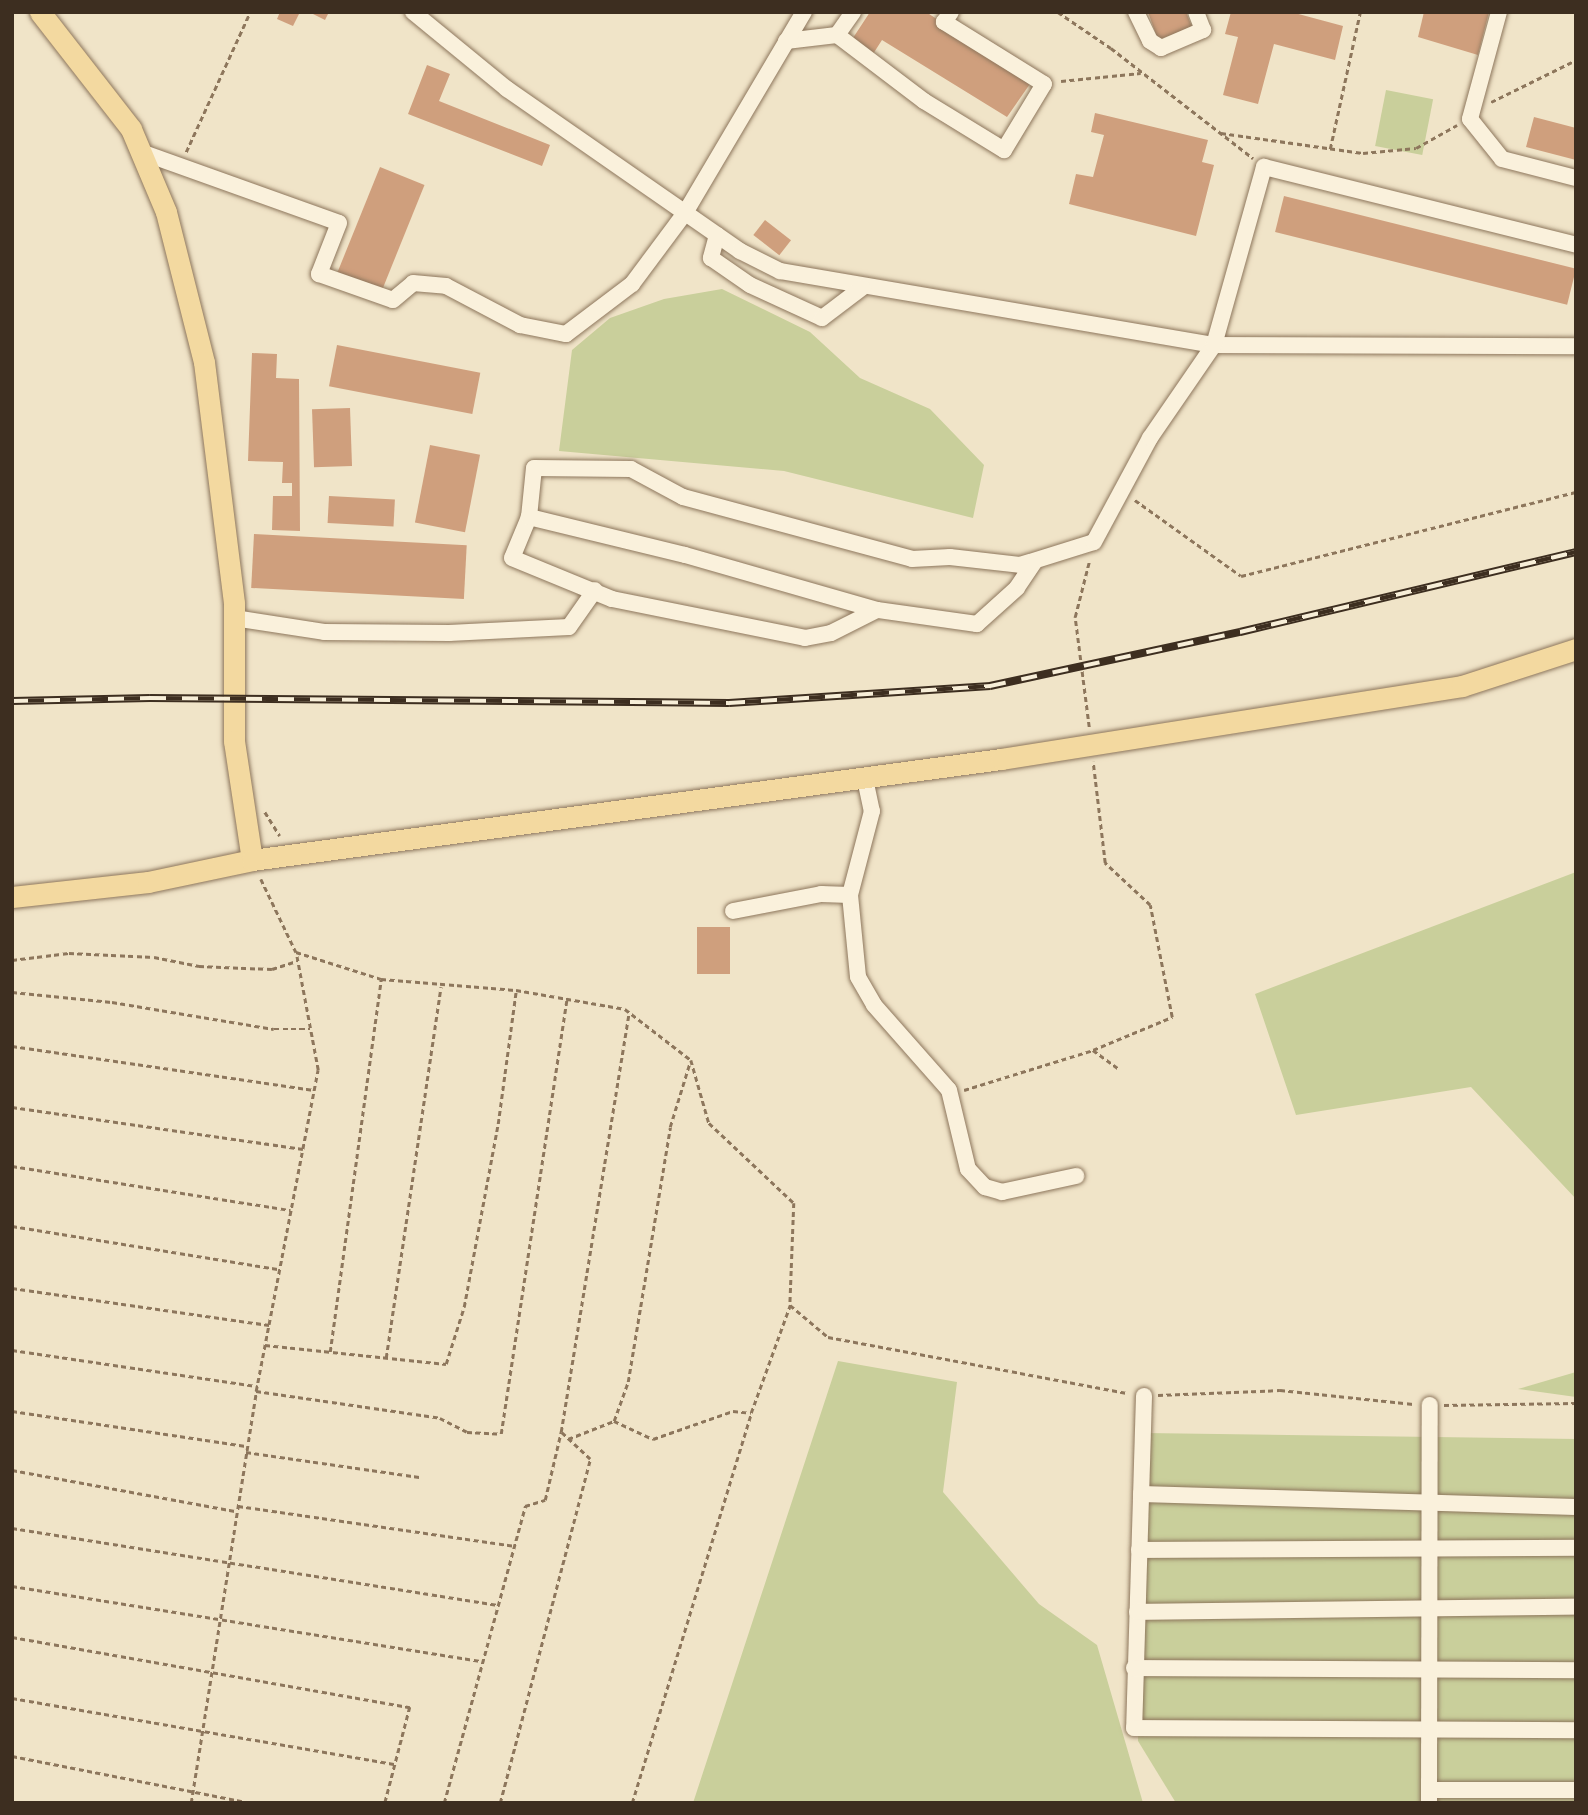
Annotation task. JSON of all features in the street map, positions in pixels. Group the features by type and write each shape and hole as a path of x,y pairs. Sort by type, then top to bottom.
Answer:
{"main road":[{"path":"40,12 131,129 166,212 204,362 233,618 234,741 252,860"},
{"path":"12,897 148,882 252,860 865,779 1091,745 1462,686 1576,649"}],"street":[{"path":"413,12 507,89 685,213 780,271 863,288 1214,345 1576,346"},
{"path":"141,152 339,223 319,274 393,300 414,283 446,286 520,324 566,334 632,284 685,213 804,12"},
{"path":"837,35 853,12"},
{"path":"786,41 837,35 923,101 1004,150 1044,84 944,22 951,12"},
{"path":"1136,12 1150,41 1161,48 1203,30 1196,12"},
{"path":"1499,12 1471,117 1502,159 1576,178"},
{"path":"877,610 831,633 805,638 612,599 512,558 529,517 534,468 631,469 683,496 912,559 950,557 1020,565 1094,542 1124,492 1150,438 1214,345 1264,167 1576,245"},
{"path":"718,235 711,258 750,285 822,318 863,288"},
{"path":"529,517 685,555 877,610 977,624 1017,588 1035,561"},
{"path":"233,618 324,632 449,633 569,627 594,590"},
{"path":"865,779 872,811 868,841 850,895 858,977 874,1005 951,1094 968,1169 985,1187 1002,1192 1076,1176"},
{"path":"733,911 821,894 850,895"},
{"path":"1144,1396 1134,1728 1576,1730"},
{"path":"1430,1405 1429,1797 1576,1790"},
{"path":"1141,1494 1576,1507"},
{"path":"1139,1550 1576,1548"},
{"path":"1137,1612 1430,1605 1576,1607"},
{"path":"1134,1668 1576,1671"}],"path":[{"path":"182,160 250,12"},
{"path":"1058,12 1143,73 1264,167"},
{"path":"1329,149 1360,12"},
{"path":"1221,133 1363,153 1416,148 1471,117 1507,90 1576,60"},
{"path":"1044,84 1143,73"},
{"path":"1124,492 1241,576 1576,492"},
{"path":"951,1094 1093,1050 1172,1017 1150,905 1105,863 1075,617 1094,542"},
{"path":"191,1803 256,1389 318,1070 296,952 252,860"},
{"path":"296,952 381,979 516,990 629,1012 691,1060 709,1123 794,1203 790,1305 751,1413 632,1803"},
{"path":"12,960 69,953 142,956 200,966 272,970 297,961"},
{"path":"330,1352 381,979"},
{"path":"386,1358 442,986"},
{"path":"265,1345 446,1364 467,1294 498,1124 516,990"},
{"path":"12,992 112,1002 274,1028 310,1029"},
{"path":"12,1350 440,1419 467,1432 501,1434 567,998"},
{"path":"444,1803 525,1506 545,1500 561,1432 629,1012"},
{"path":"12,1046 314,1090"},
{"path":"1093,1050 1118,1068"},
{"path":"614,1421 628,1382 670,1126 691,1060"},
{"path":"12,1107 303,1149"},
{"path":"12,1166 291,1210"},
{"path":"12,1226 279,1269"},
{"path":"12,1288 269,1325"},
{"path":"790,1305 828,1337 1144,1396 1280,1390 1430,1405 1576,1403"},
{"path":"12,1411 247,1446"},
{"path":"568,1439 614,1421 653,1439 733,1411 751,1413"},
{"path":"500,1803 590,1459 561,1432"},
{"path":"246,1452 419,1478"},
{"path":"12,1470 237,1511"},
{"path":"238,1506 514,1546"},
{"path":"12,1528 498,1605"},
{"path":"12,1586 220,1622 482,1661"},
{"path":"12,1637 410,1707 386,1803"},
{"path":"12,1698 202,1733 395,1764"},
{"path":"12,1756 252,1803"}],"green space":[{"path":"1386,90 1433,99 1422,155 1375,146"},
{"path":"722,289 810,332 860,378 930,409 984,465 973,518 784,471 559,451 572,350 610,318 664,299"},
{"path":"1576,872 1576,1199 1471,1087 1296,1115 1255,994"},
{"path":"838,1361 957,1382 943,1492 1039,1604 1097,1645 1143,1803 693,1803"},
{"path":"1576,1372 1576,1397 1518,1389"},
{"path":"1145,1433 1576,1439 1576,1803 1176,1803 1138,1741"}],"building":[{"path":"280,12 300,12 293,26 277,19"},
{"path":"309,12 329,12 325,20"},
{"path":"870,12 926,12 1032,81 1007,117 882,40 873,54 851,41"},
{"path":"1148,12 1186,12 1192,27 1158,40"},
{"path":"1231,12 1291,12 1343,26 1335,60 1274,44 1258,104 1223,95 1238,37 1225,34"},
{"path":"1424,12 1489,12 1478,55 1418,37"},
{"path":"427,65 450,74 439,101 550,145 542,166 408,114"},
{"path":"1095,113 1208,140 1202,162 1214,165 1196,236 1069,204 1076,174 1093,177 1104,135 1091,132"},
{"path":"1534,117 1576,128 1576,160 1526,147"},
{"path":"380,167 425,185 382,291 337,273"},
{"path":"1284,196 1576,269 1567,305 1275,232"},
{"path":"765,220 791,240 779,255 753,235"},
{"path":"337,345 480,373 472,414 329,386"},
{"path":"252,353 277,354 276,378 299,379 300,531 272,530 273,496 292,496 292,483 282,483 283,462 248,461"},
{"path":"350,408 352,466 314,467 312,409"},
{"path":"430,445 480,455 465,532 415,523"},
{"path":"329,496 395,499 393,526 328,523"},
{"path":"254,534 467,545 464,599 251,588"},
{"path":"697,927 730,927 730,974 697,974"}],"railway":[{"path":"12,701 150,698 729,703 990,686 1240,632 1576,552"}]}
